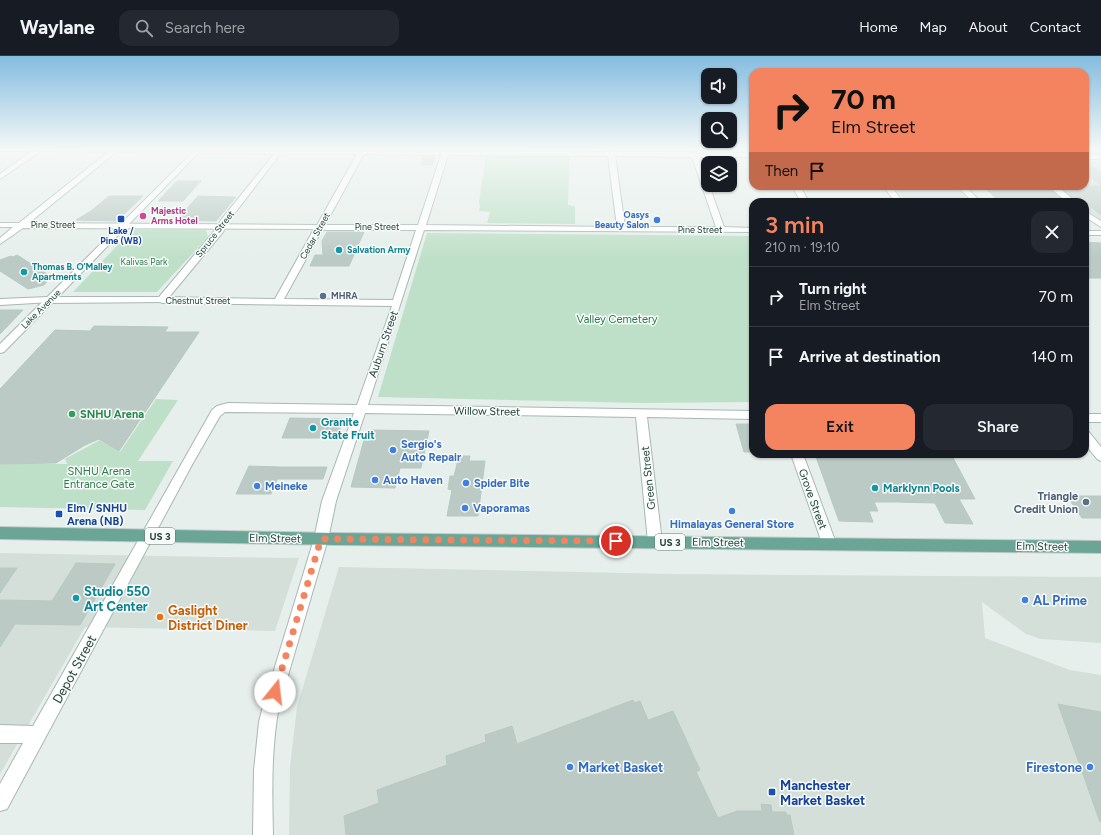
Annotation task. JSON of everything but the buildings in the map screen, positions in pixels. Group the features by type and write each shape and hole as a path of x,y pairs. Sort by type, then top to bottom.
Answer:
{"main road":[{"name":"Elm Street","path":"0,533 321,539 829,543 1101,547"}],"street":[{"path":"0,242 71,185"},
{"name":"Lake Avenue","path":"0,350 163,185"},
{"name":"Spruce Street","path":"162,300 253,185"},
{"name":"Cedar Street","path":"278,302 342,185"},
{"name":"Auburn Street","path":"263,835 263,762 265,729 271,706 321,539 329,501 397,303 434,185"},
{"path":"615,185 621,230"},
{"path":"705,185 721,230"},
{"path":"965,190 973,198"},
{"path":"1057,190 1067,198"},
{"path":"1089,216 1101,225"},
{"name":"Pine Street","path":"0,225 749,230"},
{"path":"1089,233 1101,233"},
{"name":"Chestnut Street","path":"0,302 49,300 162,300 397,303"},
{"name":"Willow Street","path":"148,536 216,413 221,409 228,407 749,415"},
{"name":"Green Street","path":"641,414 655,542"},
{"path":"1089,418 1101,418"},
{"path":"1089,440 1101,456"},
{"name":"Grove Street","path":"798,458 829,543"},
{"name":"Depot Street","path":"0,802 148,536"},
{"path":"0,734 37,735"}],"shaded area":[{"path":"1089,185 1101,185 1101,220 1089,212 1089,198 1071,198 1062,190 1089,190"},
{"path":"896,190 959,190 967,198 903,198"},
{"path":"0,553 299,558 275,631 85,627 0,774"},
{"path":"339,567 672,574 1101,577 1101,643 1041,639 1026,634 982,602 985,638 1070,670 1101,675 1101,835 289,835 290,766 297,707"}],"green space":[{"path":"482,185 569,185 568,205 575,206 575,224 487,223 490,212 479,211"},
{"name":"Kalivas Park","path":"132,230 206,230 208,237 157,292 73,292"},
{"name":"Valley Cemetery","path":"427,233 749,236 749,402 642,403 378,397"},
{"name":"SNHU Arena Entrance Gate","path":"156,399 178,400 138,461 173,461 145,510 0,507 0,464 67,464 65,459 100,440 120,452"}],"place":[{"name":"Majestic Arms Hotel","path":"143,216"},
{"name":"Lake / Pine (WB)","path":"121,219"},
{"name":"Oasys Beauty Salon","path":"657,220"},
{"name":"Salvation Army","path":"339,250"},
{"name":"Thomas B. O’Malley Apartments","path":"24,272"},
{"name":"MHRA","path":"323,296"},
{"name":"SNHU Arena","path":"72,414"},
{"name":"Granite State Fruit","path":"313,428"},
{"name":"Sergio's Auto Repair","path":"393,450"},
{"name":"Auto Haven","path":"375,480"},
{"name":"Spider Bite","path":"466,483"},
{"name":"Meineke","path":"257,486"},
{"name":"Marklynn Pools","path":"875,488"},
{"name":"Triangle Credit Union","path":"1086,502"},
{"name":"Vaporamas","path":"465,508"},
{"name":"Himalayas General Store","path":"732,511"},
{"name":"Elm / SNHU Arena (NB)","path":"59,514"},
{"name":"Studio 550 Art Center","path":"76,598"},
{"name":"AL Prime","path":"1025,600"},
{"name":"Gaslight District Diner","path":"160,617"},
{"name":"Market Basket","path":"570,767"},
{"name":"Firestone","path":"1090,767"},
{"name":"Manchester Market Basket","path":"772,792"}],"route":[{"path":"275,692 321,539 616,541"}]}
